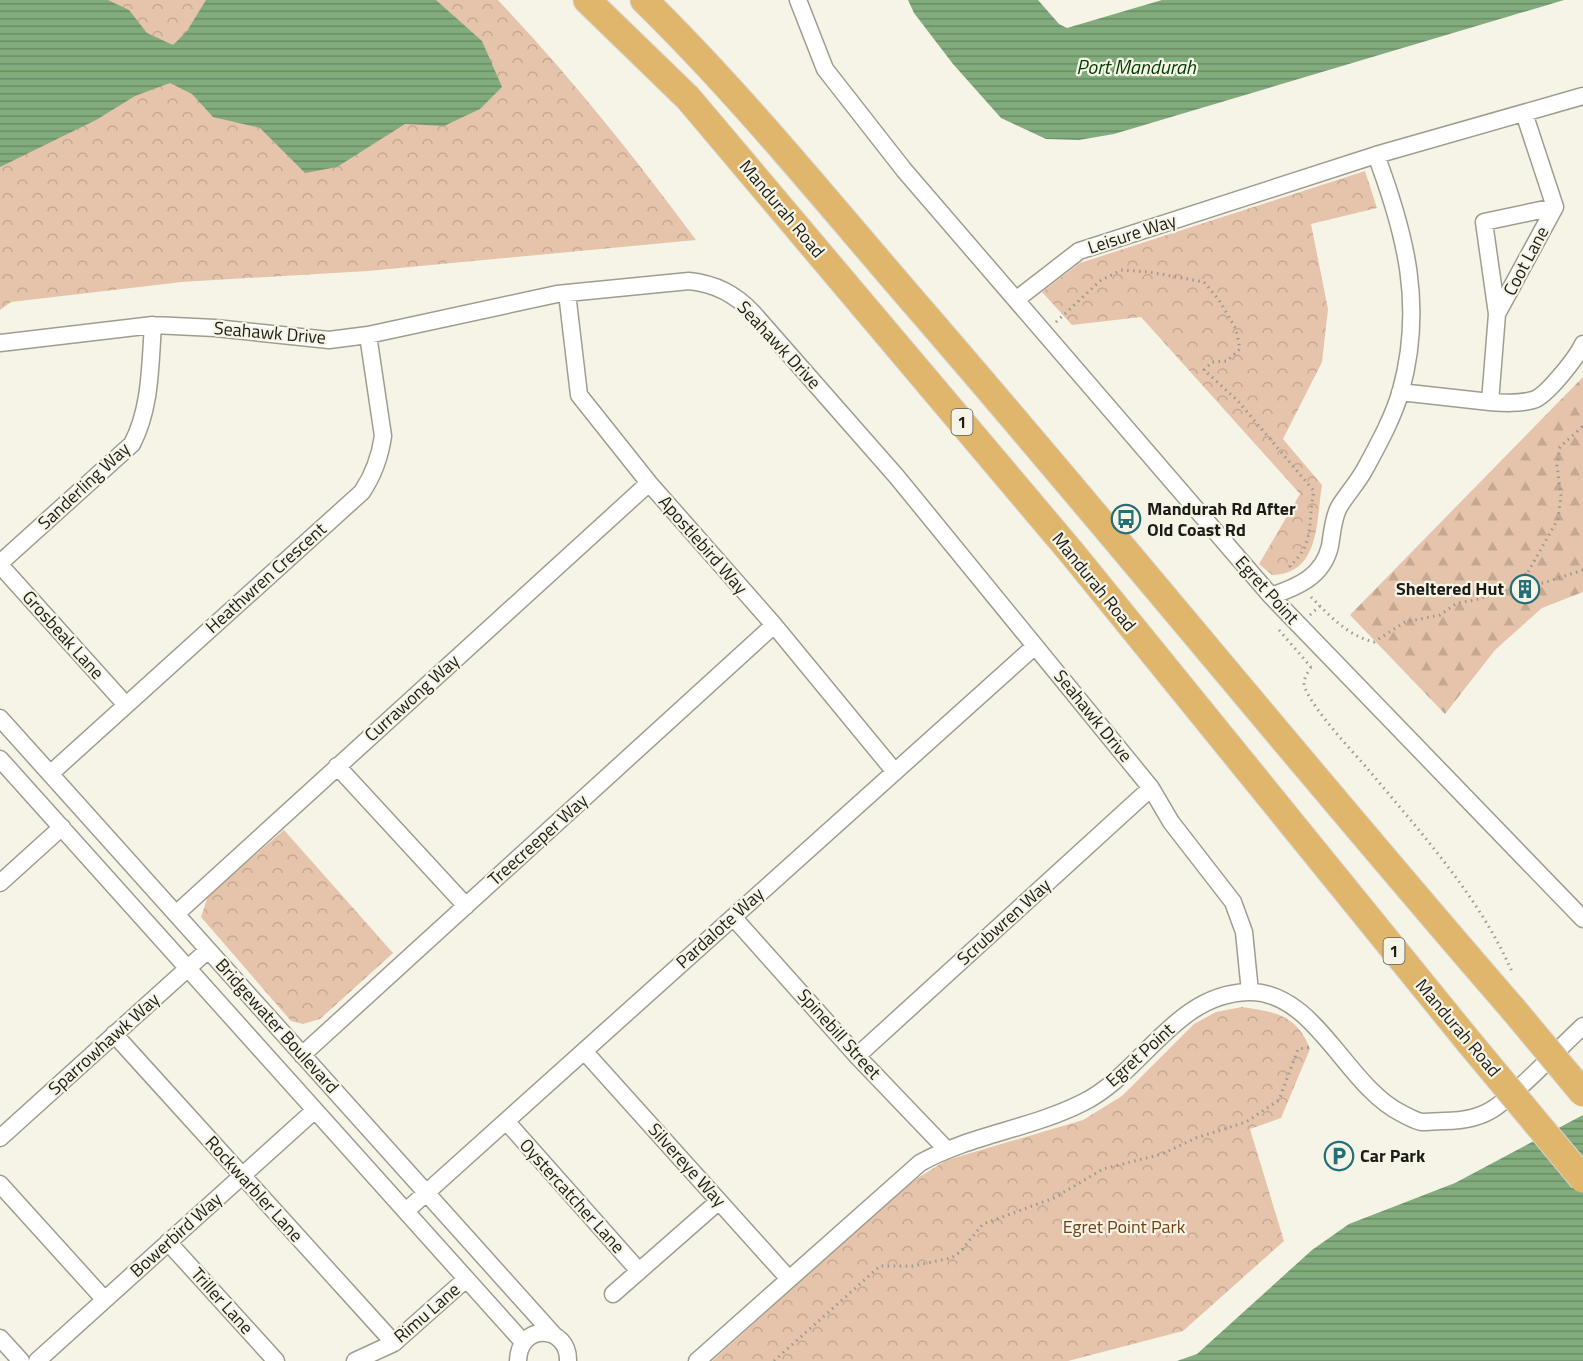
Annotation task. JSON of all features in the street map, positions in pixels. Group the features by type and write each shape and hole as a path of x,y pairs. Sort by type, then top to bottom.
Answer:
{"highway":[{"name":"Mandurah Road","path":"587,0 688,98 1072,553 1583,1179"},
{"name":"Mandurah Road","path":"644,0 761,126 943,336 1360,833 1583,1093"}],"street":[{"path":"798,0 813,44 838,89 904,170 1017,299"},
{"name":"Leisure Way","path":"1017,299 1079,252 1376,155 1583,96"},
{"name":"Coot Lane","path":"1497,314 1555,207 1524,112"},
{"path":"1271,596 1301,586 1318,572 1329,549 1338,509 1364,471 1401,393 1411,339 1410,270 1397,212 1376,155"},
{"name":"Coot Lane","path":"1490,402 1497,314 1484,222 1555,207"},
{"name":"Seahawk Drive","path":"0,344 153,325 215,328 311,339 368,335 523,300 567,293 689,281 705,283 728,291 753,313 890,469 1151,788 1171,822 1233,902 1244,932 1250,992"},
{"name":"Apostlebird Way","path":"567,293 579,395 648,483 774,625 895,772"},
{"name":"Egret Point","path":"1017,299 1271,596 1583,919"},
{"name":"Sanderling Way","path":"0,564 132,444 139,431 147,397 153,325"},
{"name":"Heathwren Crescent","path":"50,774 362,492 373,475 383,436 368,335"},
{"path":"1401,393 1507,404 1535,400 1577,358 1583,344"},
{"name":"Currawong Way","path":"176,914 648,483"},
{"name":"Grosbeak Lane","path":"0,564 126,705"},
{"name":"Treecreeper Way","path":"303,1055 774,625"},
{"name":"Pardalote Way","path":"406,1211 1035,646"},
{"name":"Bridgewater Boulevard","path":"0,718 567,1349 568,1361"},
{"name":"Bridgewater Boulevard","path":"0,759 523,1342"},
{"path":"337,766 466,906"},
{"name":"Scrubwren Way","path":"857,1056 1151,788"},
{"path":"0,883 62,827"},
{"name":"Spinebill Street","path":"733,917 857,1056 947,1150"},
{"name":"Sparrowhawk Way","path":"0,1138 208,950"},
{"name":"Egret Point","path":"698,1361 899,1179 920,1163 947,1150 1082,1103 1102,1090 1182,1017 1206,1003 1228,995 1250,992 1276,998 1296,1008 1326,1039 1371,1094 1387,1106 1419,1122 1476,1117 1496,1107 1583,1026"},
{"name":"Rockwarbler Lane","path":"114,1034 393,1343"},
{"name":"Silvereye Way","path":"584,1051 789,1279"},
{"name":"Bowerbird Way","path":"36,1361 315,1110"},
{"name":"Oystercatcher Lane","path":"506,1121 639,1271"},
{"path":"0,1184 104,1299"},
{"path":"613,1294 719,1201"},
{"name":"Triller Lane","path":"168,1242 276,1361"},
{"name":"Rimu Lane","path":"355,1361 393,1343 466,1278"},
{"path":"518,1361 518,1352 523,1342 532,1335 543,1332 554,1335"},
{"path":"0,1338 21,1361"}],"path":[{"path":"1045,332 1100,281 1121,270 1149,272 1204,282 1219,300 1236,329 1240,349 1227,361 1212,362 1204,370 1237,400 1314,491 1306,548 1290,566 1301,586 1337,623 1359,639 1374,642 1405,622 1440,615 1456,603 1476,600 1503,591 1524,579 1558,519 1561,496 1557,466 1560,447 1583,426"},
{"path":"1524,579 1543,583 1583,570"},
{"path":"1315,624 1308,617 1320,606"},
{"path":"1272,622 1311,667"},
{"path":"1325,654 1311,667 1304,679 1305,688 1327,721 1425,838 1483,917 1514,978"},
{"path":"774,1361 880,1266 913,1266 951,1258 960,1252 983,1224 1054,1198 1102,1169 1162,1154 1196,1138 1246,1122 1279,1100 1298,1049 1317,1047 1326,1039"}],"green space":[{"path":"0,0 498,0 601,117 696,240 368,271 182,282 11,302 0,310"},
{"path":"1365,171 1377,208 1311,224 1328,309 1322,362 1283,439 1322,485 1313,544 1307,556 1299,566 1288,572 1272,575 1259,564 1300,494 1141,317 1072,325 1042,292 1080,263"},
{"path":"1583,377 1583,592 1542,608 1495,650 1445,714 1350,615"},
{"path":"284,830 393,953 320,1019 303,1024 291,1021 201,917 208,896"},
{"name":"Egret Point Park","path":"1242,1007 1284,1017 1299,1029 1310,1049 1281,1118 1250,1129 1284,1241 1183,1331 1068,1361 712,1361 911,1182 947,1160 1083,1120 1122,1096 1194,1024 1216,1012"}],"water":[{"path":"0,0 108,0 129,10 147,33 173,45 187,31 206,0 436,0 482,41 502,87 480,109 444,126 405,124 337,167 305,173 260,128 213,117 192,94 170,83 135,96 96,120 0,167"},
{"name":"Port Mandurah","path":"908,0 1038,0 1059,24 1067,28 1162,0 1564,0 1114,134 1079,140 1046,139 1001,118 953,64 914,13"},
{"path":"1583,1115 1583,1361 1177,1361 1197,1354 1312,1250 1349,1224 1455,1183"}],"building":[{"name":"Sheltered Hut","path":"1524,579 1535,587 1527,599 1516,590"}],"place":[{"name":"Mandurah Rd After Old Coast Rd","path":"1126,519"},
{"name":"Sheltered Hut","path":"1525,589"},
{"name":"Car Park","path":"1339,1156"}]}
